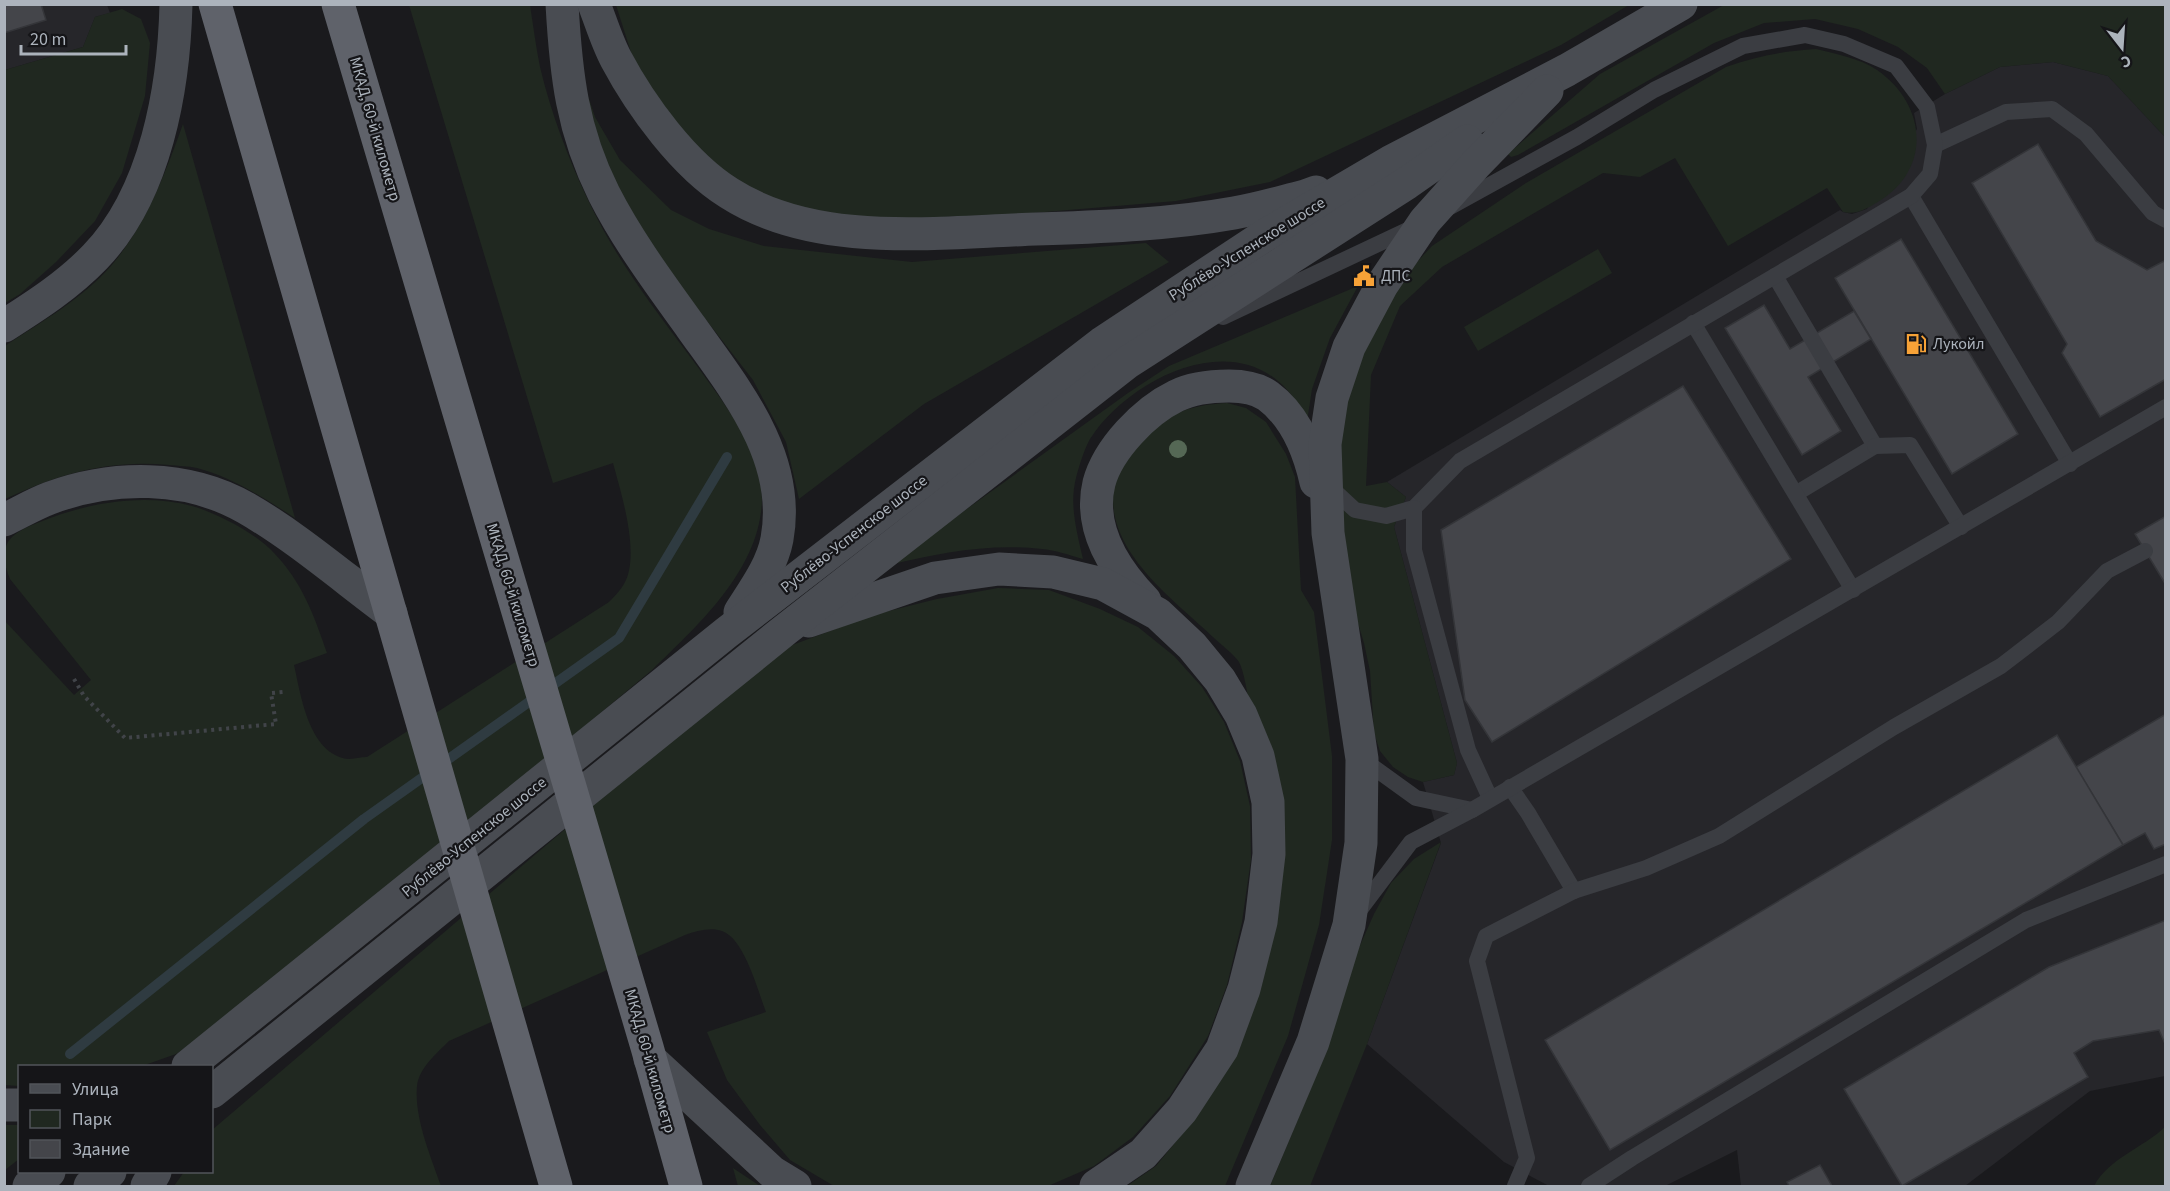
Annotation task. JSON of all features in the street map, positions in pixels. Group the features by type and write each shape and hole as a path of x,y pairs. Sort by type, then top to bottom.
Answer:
{"highway":[{"path":"215,4 556,1186"},
{"name":"МКАД, 60-й километр","path":"338,4 649,1053 686,1186"}],"main road":[{"path":"4,326 57,293 97,255 128,214 145,176 163,115 175,48 176,4"},
{"path":"562,4 565,50 573,106 584,148 605,194 637,251 741,397 763,439 775,476 780,508 777,541 764,575 726,633"},
{"path":"594,4 615,58 652,115 689,161 729,193 772,215 831,229 920,234 1135,225 1235,213 1305,196 1390,162"},
{"name":"Рублёво-Успенское шоссе","path":"189,1065 726,633 1102,343 1264,236 1390,162 1567,70 1681,4"},
{"path":"1328,533 1325,444 1332,398 1349,347 1382,285 1425,221 1476,164 1567,70"},
{"name":"Рублёво-Успенское шоссе","path":"213,1091 785,630 1128,362 1407,183 1567,70"},
{"path":"1096,1186 1143,1154 1182,1110 1222,1049 1244,989 1261,922 1269,854 1268,801 1258,756 1241,715 1220,680 1192,646 1128,583 1107,552 1097,517 1099,483 1112,454 1142,419 1177,396 1212,386 1244,386 1267,396 1286,414 1302,439 1313,470 1328,533 1362,759 1360,843 1349,925 1312,1042 1252,1186"},
{"path":"4,520 50,498 98,485 150,481 198,489 244,507 282,533 393,621"},
{"path":"785,630 935,578 999,569 1053,572 1102,584 1158,614"},
{"path":"649,1053 772,1172 795,1186"},
{"path":"530,1098 540,1186"},
{"path":"29,1186 48,1173"},
{"path":"90,1186 109,1173"}],"lane":[{"path":"1128,362 1425,221 1577,137 1654,90 1743,46 1805,35 1844,44 1896,66 1927,107 1935,145 1930,174 1911,196 1460,460 1414,507 1386,516 1356,510 1326,484"},
{"path":"1935,145 2006,112 2052,109 2086,134 2153,213 2166,220"},
{"path":"1911,196 2070,464"},
{"path":"1775,276 1875,446"},
{"path":"1693,323 1797,493 1853,590"},
{"path":"1349,925 1411,842 1472,810 2166,407"},
{"path":"1797,493 1875,446 1910,445 1961,527"},
{"path":"1414,507 1414,550 1468,750 1490,798"},
{"path":"1515,1186 1527,1158 1477,961 1486,936 1575,891 1646,868 1719,836 1894,727 2001,666 2058,622 2107,571 2145,551"},
{"path":"1362,759 1416,798 1472,810"},
{"path":"1510,787 1575,891"},
{"path":"1589,1186 2026,920 2166,864"}],"path":[{"path":"74,679 84,696 125,738 276,724 271,693 283,692"}],"shaded area":[{"path":"5,5 107,5 110,13 95,17 83,47 5,70"},
{"path":"2053,62 2108,76 2165,137 2165,1076 2090,1091 1965,1186 1741,1186 1737,1150 1665,1186 1549,1186 1504,1162 1367,1044 1441,843 1423,782 1454,775 1457,763 1394,527 1406,497 1387,482 1840,210 1852,214 1867,209 1917,129 1914,113 1945,94 2000,67"}],"green space":[{"path":"409,5 530,5 540,67 549,101 567,152 592,208 623,263 733,416 752,453 759,472 762,492 756,535 747,558 720,599 652,670 249,1006 176,1054 145,1065 18,1065 18,1086 4,1085 4,620 74,695 91,680 10,579 4,553 9,540 21,530 58,515 95,505 135,500 173,502 192,506 224,519 247,532 267,546 284,564 300,587 312,612 327,653 294,665 300,692 309,722 324,747 335,755 348,759 367,757 609,602 617,594 629,572 631,557 628,524 613,463 553,483"},
{"path":"616,5 1629,5 1561,45 1270,182 1176,201 1021,214 866,220 784,206 736,181 686,140 637,71"},
{"path":"1724,5 2165,5 2165,137 2108,76 2053,62 2000,67 1945,94 1927,68 1898,47 1858,29 1815,19 1764,23 1714,43 1518,155 1511,157 1508,154 1600,74"},
{"path":"122,9 141,19 150,43 145,96 122,173 95,221 56,262 20,294 5,303 5,70 83,47 95,17"},
{"path":"572,48 595,117 620,160 671,210 709,229 764,246 912,262 1146,243 1169,262 924,404 799,499 786,442 753,380 650,248 592,142"},
{"path":"1816,49 1855,59 1877,70 1905,99 1913,117 1916,135 1915,153 1909,170 1898,186 1881,200 1858,212 1843,212 1827,188 1728,246 1675,158 1640,177 1603,173 1442,267 1400,306 1371,375 1366,486 1387,482 1406,497 1394,527 1457,763 1454,775 1423,782 1408,777 1393,767 1380,751 1374,733 1370,671 1347,587 1337,426 1348,376 1401,279 1432,246 1526,183 1726,67 1770,55"},
{"path":"183,124 295,518 223,477 197,468 169,465 126,464 84,470 45,482 5,499 5,346 74,299 111,266 144,216 162,180"},
{"path":"1598,249 1612,273 1478,351 1464,327"},
{"path":"1358,286 1330,338 1312,389 1307,422 1291,395 1278,381 1255,367 1229,362 1202,363 1175,371 1126,400 1106,419 1088,443 1074,488 1075,518 1083,559 1047,550 1003,547 946,553 889,565 1169,366"},
{"path":"1227,403 1246,408 1266,422 1286,454 1295,477 1301,590 1314,612 1332,756 1332,840 1319,925 1288,1036 1225,1186 1127,1186 1156,1166 1196,1117 1258,992 1249,702 1242,671 1234,655 1160,588 1143,569 1118,528 1113,506 1116,477 1145,436 1165,420 1187,409"},
{"path":"998,588 1049,590 1100,609 1138,627 1174,656 1202,687 1224,722 1240,761 1250,806 1251,859 1242,922 1227,985 1208,1036 1170,1096 1133,1137 1094,1166 1048,1186 834,1186 790,1160 760,1125 727,1080 707,1032 766,1012 749,966 737,944 722,931 708,929 685,935 449,1041 425,1067 417,1086 421,1124 441,1186 174,1186 183,1173 213,1173 213,1129 718,699 787,647 873,615 937,599"},
{"path":"1441,842 1367,1044 1310,1186 1270,1186 1318,1071 1358,950 1374,914 1391,883 1414,859"},
{"path":"4,1125 18,1125 18,1160 5,1170"},
{"path":"2165,1127 2165,1186 2094,1186 2108,1168"},
{"path":"733,1168 760,1186 738,1186"}],"building":[{"path":"4,4 41,4 46,20 4,33"},
{"path":"2038,144 2096,241 2147,270 2166,260 2166,379 2100,417 2062,353 2067,344 1972,183"},
{"path":"1901,239 2018,434 1952,474 1835,278"},
{"path":"1764,305 1790,349 1854,311 1871,339 1808,377 1841,431 1802,455 1725,328"},
{"path":"1683,386 1791,559 1492,742 1465,700 1441,530"},
{"path":"2166,516 2166,585 2135,534"},
{"path":"2166,714 2166,844 2154,849 2145,833 2123,845 2076,767"},
{"path":"2057,735 2123,845 1610,1150 1545,1040"},
{"path":"2166,920 2166,1046 2159,1030 2093,1041 2074,1053 2088,1077 1902,1186 1844,1089 2049,967"},
{"path":"1820,1165 1832,1186 1789,1186 1787,1182"}],"waterway":[{"path":"70,1054 364,819 619,638 727,457"}],"place":[{"name":"ДПС","path":"1364,276"},
{"name":"Лукойл","path":"1916,344"}]}
